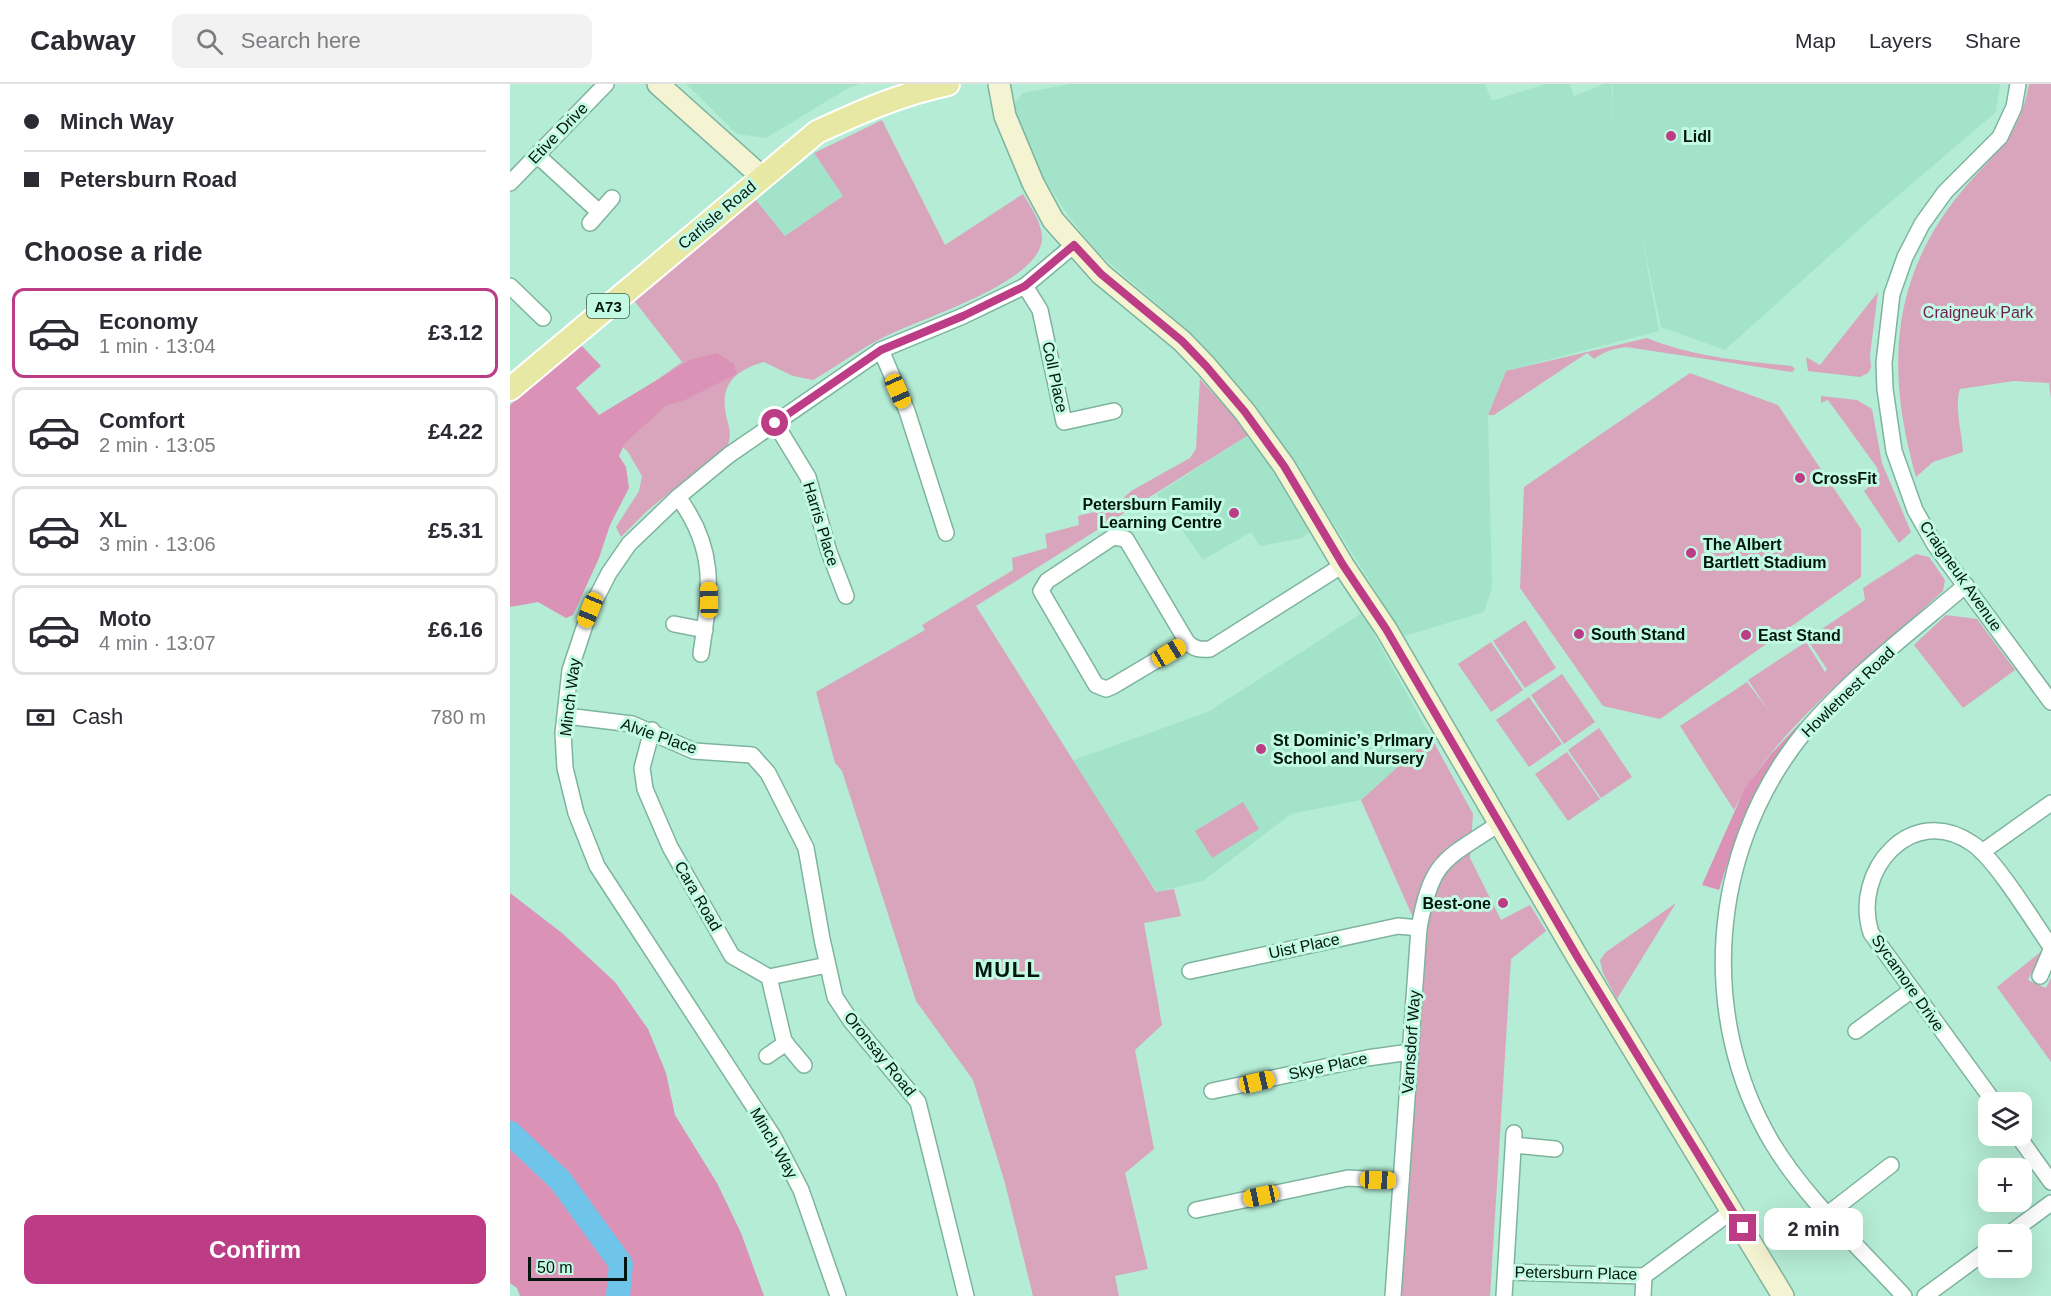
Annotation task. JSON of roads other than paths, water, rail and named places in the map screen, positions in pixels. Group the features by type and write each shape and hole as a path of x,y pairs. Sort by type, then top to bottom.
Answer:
{"main road":[{"path":"658,84 762,177"},
{"name":"Carlisle Road","path":"510,389 817,132 870,107 914,92 948,84"},
{"path":"999,84 1005,116 1033,183 1053,220 1101,274 1182,341 1245,412 1284,466 1343,565 1386,629 1578,958 1784,1296"}],"street":[{"name":"Etive Drive","path":"510,183 606,84"},
{"name":"Craigneuk Avenue","path":"2018,84 2014,107 2000,137 1945,192 1922,224 1905,257 1892,294 1886,332 1885,389 1894,451 1901,477 1935,545 2051,702"},
{"path":"537,155 594,218 612,198"},
{"name":"Minch Way","path":"838,1296 801,1190 773,1136 597,866 576,813 565,768 563,733 570,670 590,610 609,573 629,544 678,497 729,455 881,350 963,316 1025,286 1074,245"},
{"path":"510,286 543,318"},
{"name":"Coll Place","path":"1025,286 1040,310 1064,422 1114,411"},
{"path":"881,350 907,411 946,533"},
{"name":"Harris Place","path":"775,423 808,477 829,552 846,596"},
{"path":"678,497 702,537 708,568 709,600 701,654"},
{"path":"1187,642 1113,686 1100,688 1096,685 1041,591 1047,581 1113,537 1122,537 1126,539 1187,642 1198,650 1210,649 1343,565"},
{"name":"Howletnest Road","path":"1904,1296 1829,1213 1806,1191 1772,1142 1754,1106 1737,1061 1727,1014 1722,969 1727,901 1751,822 1799,740 1833,702 1966,585"},
{"path":"674,624 705,630"},
{"name":"Alvie Place","path":"566,716 611,719 652,730 694,751 752,755"},
{"name":"Cara Road","path":"652,730 642,768 645,789 670,847 732,956 769,977"},
{"name":"Oronsay Road","path":"752,755 768,772 806,848 827,965 836,997 851,1021 918,1102 966,1296"},
{"path":"2040,976 2051,948 1982,852 2051,803"},
{"name":"Varnsdorf Way","path":"1393,1296 1419,928 1427,889 1438,869 1460,848 1500,823"},
{"name":"Sycamore Drive","path":"1982,852 1960,837 1924,833 1892,847 1875,868 1867,895 1866,919 1871,933 1987,1092"},
{"name":"Uist Place","path":"1190,970 1398,926 1419,928"},
{"path":"804,1065 786,1043 769,977 827,965"},
{"path":"1856,1031 1912,990"},
{"path":"767,1056 786,1043"},
{"name":"Skye Place","path":"1212,1091 1367,1058 1410,1052"},
{"path":"1504,1296 1514,1139 1555,1149"},
{"path":"2025,1146 2051,1182"},
{"path":"1829,1213 1891,1165"},
{"path":"1196,1210 1348,1178 1401,1181"},
{"path":"2022,1224 2051,1203"},
{"name":"Petersburn Place","path":"1506,1272 1644,1276 1732,1211"},
{"path":"1925,1296 1978,1257"},
{"path":"1643,1296 1644,1276"}],"waterway":[{"path":"510,1133 560,1180 621,1264 618,1296"}],"place":[{"name":"Lidl","path":"1671,136"},
{"name":"CrossFit","path":"1800,478"},
{"name":"Petersburn Family Learning Centre","path":"1234,513"},
{"name":"The Albert Bartlett Stadium","path":"1691,553"},
{"name":"South Stand","path":"1579,634"},
{"name":"East Stand","path":"1746,635"},
{"name":"St Dominic’s PrImary School and Nursery","path":"1261,749"},
{"name":"Best-one","path":"1503,903"}],"district":[{"name":"MULL","path":"1008,969"}],"park label":[{"name":"Craigneuk Park","path":"1978,312"}]}
